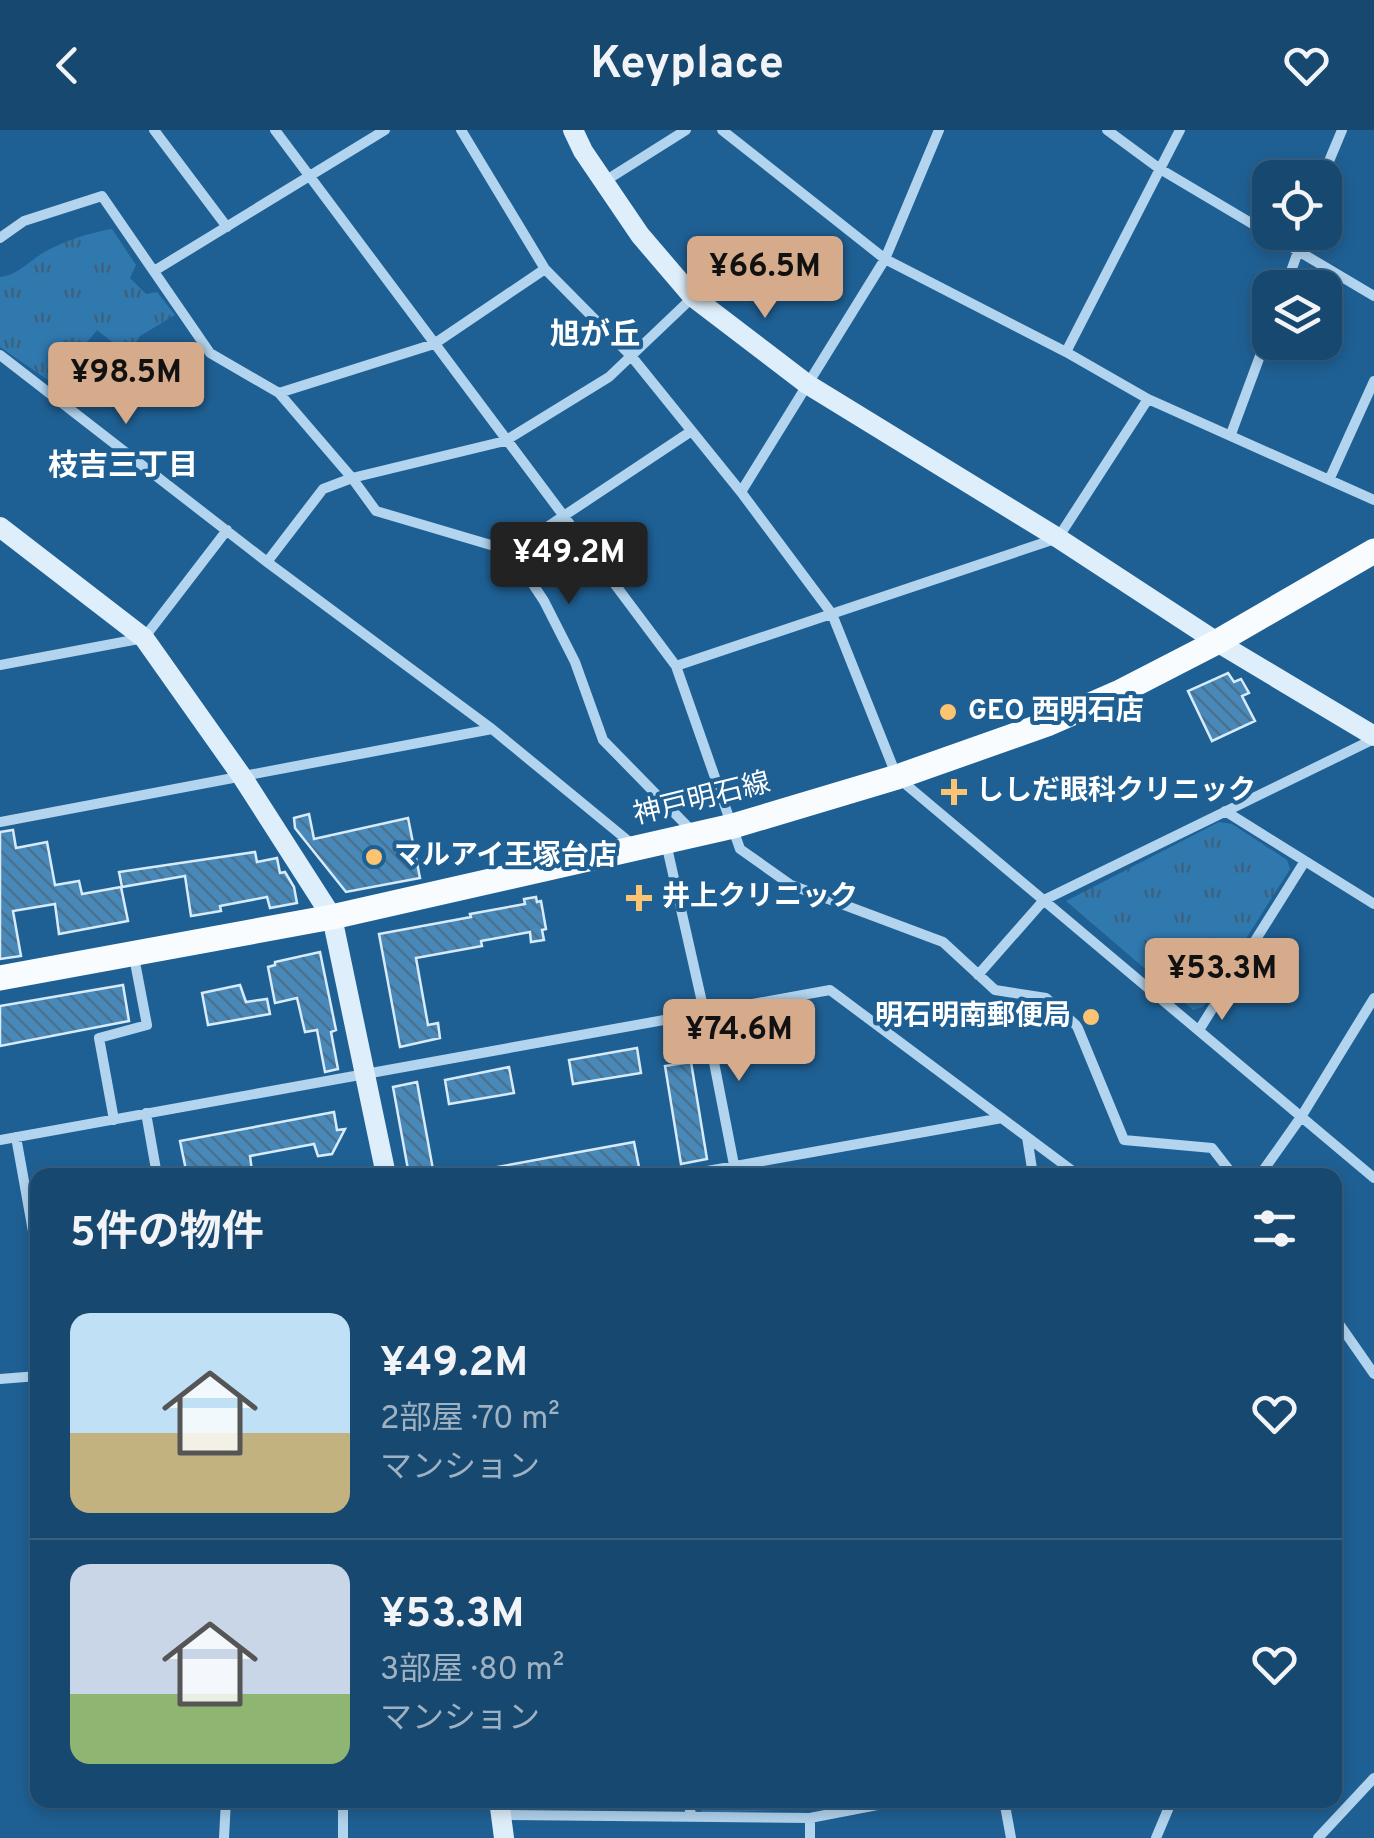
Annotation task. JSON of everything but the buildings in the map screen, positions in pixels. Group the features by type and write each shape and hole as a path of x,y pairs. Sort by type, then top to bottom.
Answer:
{"main road":[{"name":"神戸明石線","path":"0,978 332,916 636,848 733,826 897,777 1047,724 1118,693 1217,642 1374,551"}],"street":[{"path":"154,130 227,228"},
{"path":"276,130 676,666 740,850 791,885 944,942 994,990 1046,998 1077,1026 1124,1140 1212,1148 1228,1168"},
{"path":"154,271 385,130"},
{"path":"461,130 545,269 632,356 832,614 897,777 1374,1178"},
{"path":"573,130 640,235 693,297 807,384 1374,737"},
{"path":"604,182 686,130"},
{"path":"722,130 884,259 1148,398 1374,500"},
{"path":"740,492 884,259 940,130"},
{"path":"1107,130 1160,169 1374,296"},
{"path":"1066,352 1180,130"},
{"path":"1330,160 1342,130"},
{"path":"0,238 24,221 102,196 210,353 279,393 376,511 511,551 544,602 575,662 603,740 693,833"},
{"path":"1292,270 1298,252"},
{"path":"279,393 434,344 545,269"},
{"path":"267,562 323,490 352,478 506,441 609,376 693,297"},
{"path":"0,355 492,730 636,848"},
{"path":"1231,434 1258,360"},
{"path":"1330,478 1374,380"},
{"path":"676,666 1058,538 1148,398"},
{"path":"511,551 690,432"},
{"path":"0,527 144,638 243,778 332,916 385,1168"},
{"path":"0,665 144,638 227,530"},
{"path":"0,822 492,730"},
{"path":"978,975 1044,900 1374,737"},
{"path":"1225,811 1374,904"},
{"path":"666,839 735,1168"},
{"path":"1200,1030 1305,862"},
{"path":"114,1120 98,1038 147,1025 133,954"},
{"path":"0,1140 830,990 1069,1168"},
{"path":"1265,1168 1374,998"},
{"path":"146,1113 156,1168"},
{"path":"745,1168 1002,1118"},
{"path":"1027,1136 1032,1168"},
{"path":"16,1138 30,1215"},
{"path":"1342,1328 1374,1374"},
{"path":"0,1379 30,1377"},
{"path":"1318,1838 1374,1778"},
{"path":"224,1838 226,1808"},
{"path":"343,1808 343,1838"},
{"path":"500,1808 504,1838"},
{"path":"524,1808 810,1818 862,1808"},
{"path":"689,1808 690,1815"},
{"path":"1005,1808 1011,1838"},
{"path":"1156,1838 1169,1808"},
{"path":"810,1818 810,1838"}],"green space":[{"path":"112,229 136,265 130,278 146,294 157,292 175,315 140,336 132,348 120,348 97,330 61,374 48,380 0,347 0,277 65,242"},
{"path":"1219,822 1232,824 1287,860 1290,869 1203,1007 1193,1010 1066,901"},
{"path":"700,1808 820,1808 814,1809 703,1813"}],"place":[{"name":"GEO 西明石店","path":"948,712"},
{"name":"ししだ眼科クリニック","path":"954,792"},
{"name":"マルアイ王塚台店","path":"374,857"},
{"name":"井上クリニック","path":"639,898"},
{"name":"明石明南郵便局","path":"1091,1017"}],"district":[{"name":"旭が丘","path":"595,336"},
{"name":"枝吉三丁目","path":"123,467"}]}
